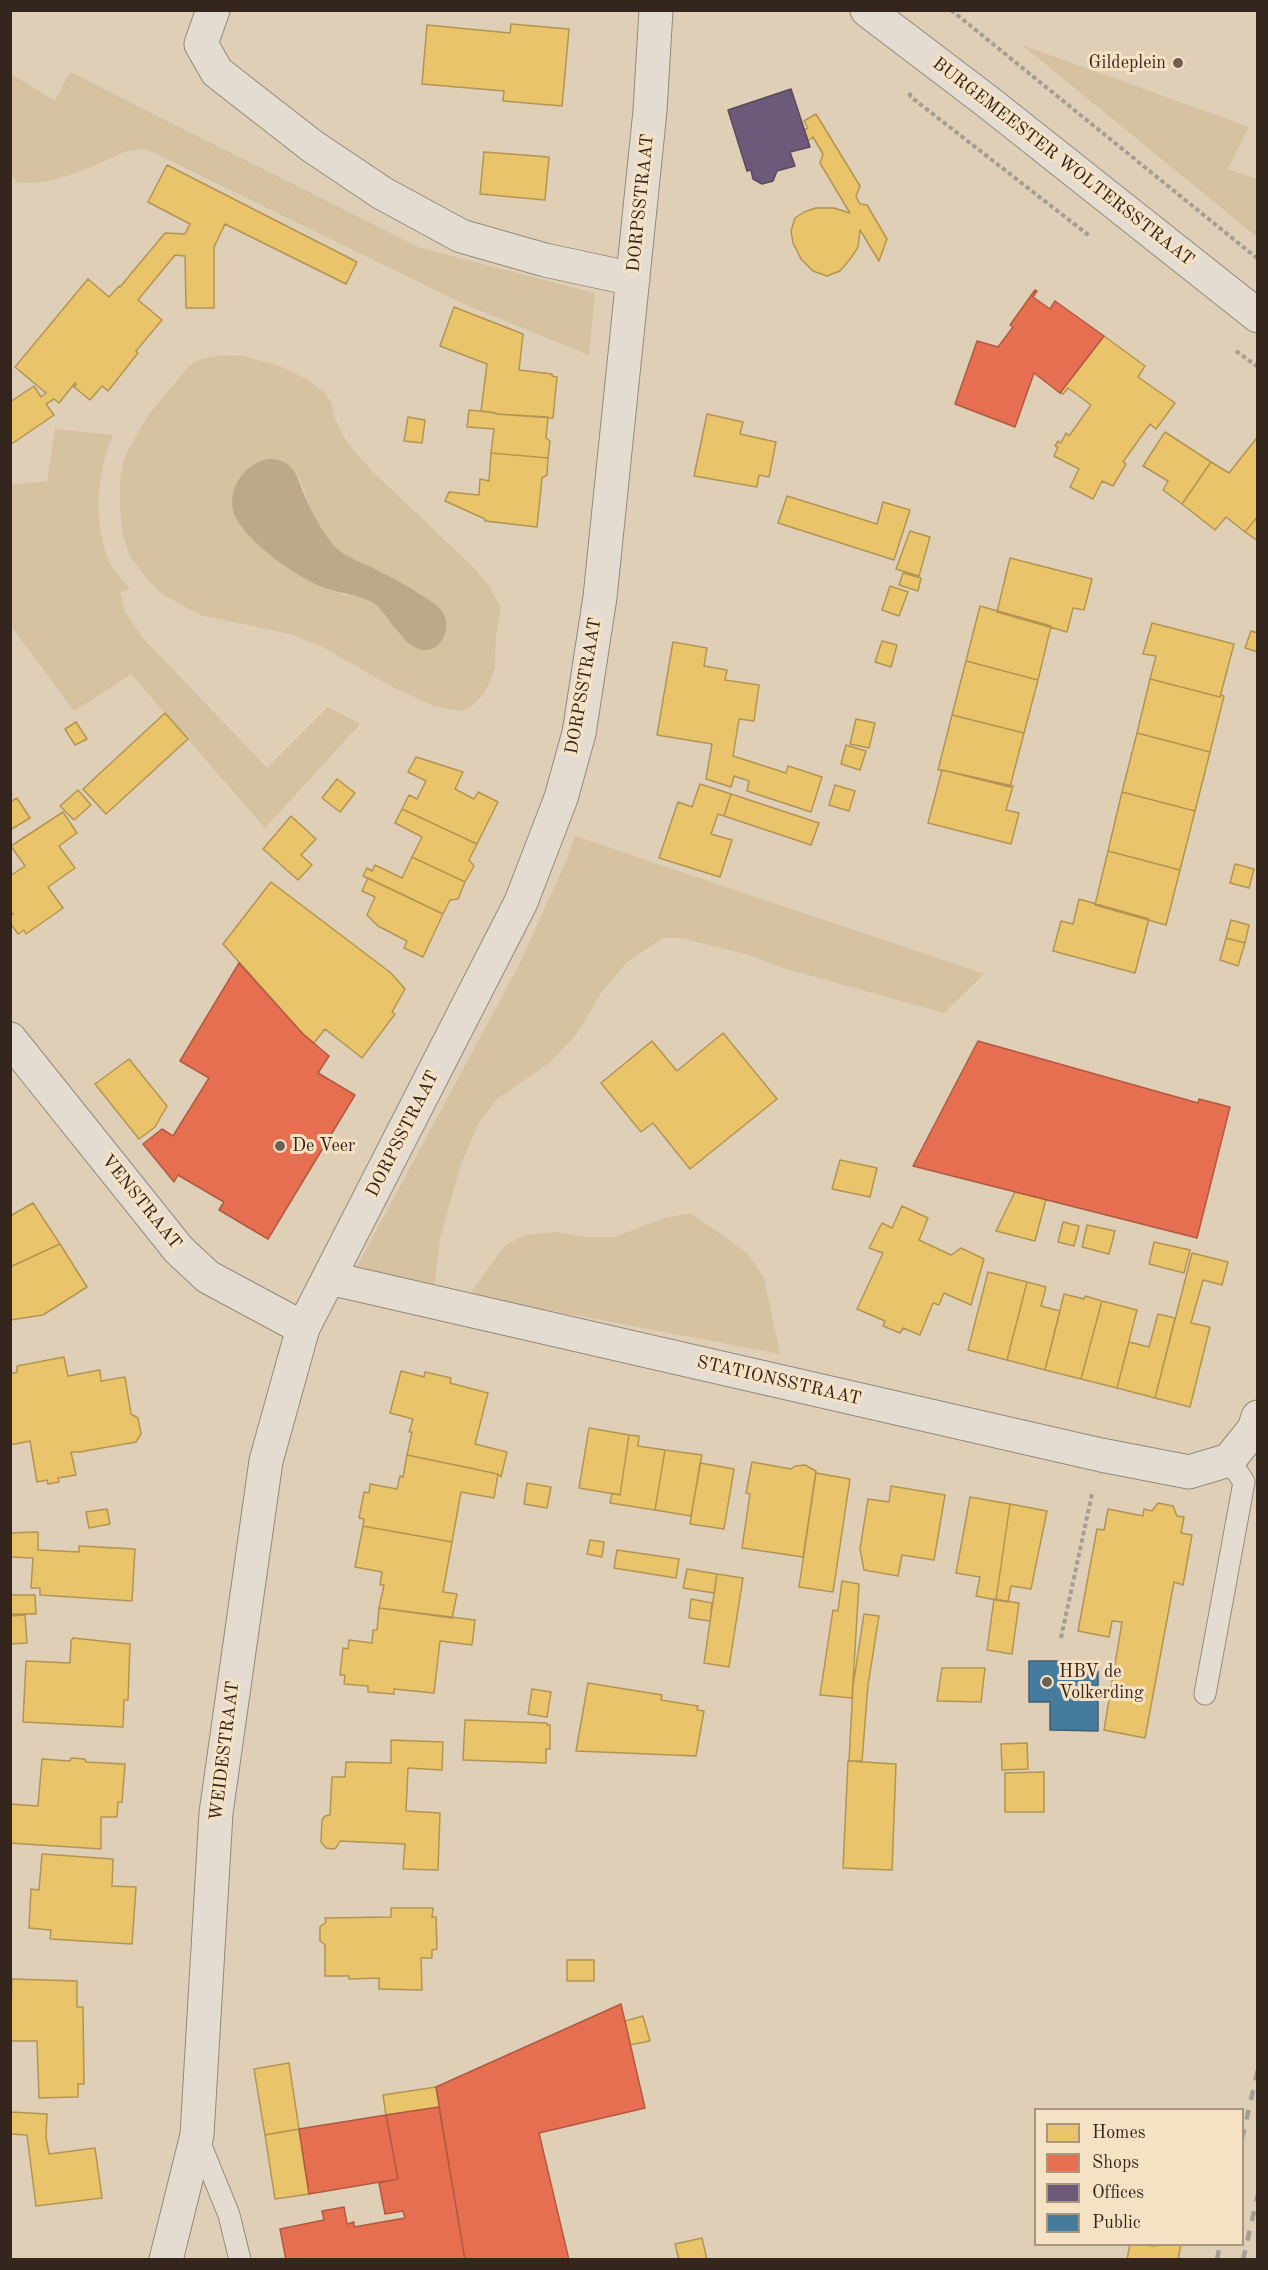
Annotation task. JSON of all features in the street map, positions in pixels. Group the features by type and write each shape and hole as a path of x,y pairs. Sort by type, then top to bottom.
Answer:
{"street":[{"path":"213,10 201,45 217,72 312,146 381,193 461,236 545,260 633,279"},
{"name":"DORPSSTRAAT","path":"290,1373 303,1328 520,902 561,798 579,733 600,597 650,111 656,10"},
{"name":"BURGEMEESTER WOLTERSSTRAAT","path":"867,10 988,102 1257,316"},
{"name":"VENSTRAAT","path":"10,1039 179,1250 208,1277 303,1328"},
{"name":"STATIONSSTRAAT","path":"329,1278 1101,1455 1190,1472 1229,1460"},
{"name":"WEIDESTRAAT","path":"166,2259 196,2135 216,1813 224,1747 266,1461 290,1373"},
{"path":"1229,1460 1254,1429 1257,1417"}],"lane":[{"path":"1205,1694 1244,1482 1229,1460"},
{"name":"WEIDESTRAAT","path":"196,2135 229,2215 240,2259"}],"path":[{"path":"951,10 1257,259"},
{"path":"1061,1638 1101,1455"}],"shaded area":[{"path":"1022,45 1249,127 1228,169 1257,179 1257,237"},
{"path":"70,72 420,248 595,293 589,355 466,305 146,149 123,152 49,181 17,182 11,174 11,74 55,101"},
{"path":"219,355 244,356 282,367 308,380 326,394 343,436 355,452 489,585 501,608 496,636 495,668 484,694 472,706 459,711 433,706 389,685 321,646 290,634 200,615 162,594 148,580 130,557 122,532 120,478 124,460 147,417 189,366 199,360","holes":["298,475 314,517 325,536 341,553 420,593 433,648 426,650 415,648 375,604 362,597 344,595 284,565 257,543 236,518"]},
{"path":"55,429 113,435 107,450 100,484 99,518 101,535 112,567 130,589 120,592 125,612 143,638 267,768 328,707 360,724 265,828 131,674 74,711 11,626 10,485 47,481"},
{"path":"268,459 285,462 295,472 319,525 335,547 406,586 440,609 446,620 446,627 445,635 437,646 424,650 416,648 372,602 310,581 286,567 251,538 234,515 233,495 244,472 252,465"},
{"path":"575,836 984,974 944,1013 787,969 746,954 681,938 662,938 626,963 601,993 576,1035 548,1064 498,1098 479,1123 461,1164 440,1239 434,1289 354,1272 518,967 567,859"},
{"path":"691,1213 748,1254 764,1278 780,1354 469,1295 504,1247 524,1235 556,1232 586,1237 615,1237 664,1218"}],"building: Homes":[{"path":"511,24 569,29 562,106 503,101 504,91 422,84 427,25 510,33"},
{"path":"816,114 860,186 856,197 860,204 867,205 887,239 879,261 860,230 858,247 851,258 840,271 827,276 813,271 801,259 793,243 791,231 795,218 816,208 834,208 850,213 820,163 823,154 813,137 808,141 804,130 808,128 804,121"},
{"path":"484,152 549,157 545,200 480,194"},
{"path":"167,165 357,262 346,284 225,224 214,247 214,308 186,308 185,256 175,255 138,300 162,320 136,351 138,353 108,391 102,386 90,400 74,387 75,383 59,403 54,399 46,404 54,415 10,445 10,402 34,386 41,397 46,393 15,367 88,279 109,297 165,233 185,234 190,224 148,202"},
{"path":"454,307 523,334 519,370 552,374 557,377 553,418 481,411 487,364 440,346"},
{"path":"1104,336 1145,366 1138,377 1175,403 1156,429 1150,424 1123,462 1126,464 1113,486 1102,481 1093,499 1070,487 1079,469 1054,456 1058,441 1061,443 1066,433 1069,436 1091,405 1068,388 1063,394 1060,393"},
{"path":"469,410 548,417 546,438 550,441 548,458 491,453 494,429 467,427"},
{"path":"707,414 743,422 740,434 776,442 769,477 759,475 757,487 694,476"},
{"path":"408,417 425,420 422,443 404,441"},
{"path":"1165,432 1211,462 1182,504 1163,490 1168,481 1143,466"},
{"path":"1256,439 1258,440 1258,516 1245,532 1226,517 1215,530 1182,504 1211,462 1229,473"},
{"path":"491,453 548,458 547,475 542,478 537,527 485,521 445,501 449,492 479,495 480,479 489,481"},
{"path":"787,496 877,524 883,502 910,510 894,560 778,523"},
{"path":"1258,516 1258,541 1245,532"},
{"path":"910,531 930,537 919,576 896,569"},
{"path":"1010,558 1092,579 1084,610 1073,608 1067,632 997,612"},
{"path":"903,573 921,578 918,591 899,585"},
{"path":"890,586 908,592 899,616 882,610"},
{"path":"980,606 1051,626 1038,680 966,661"},
{"path":"1152,623 1234,644 1220,697 1150,679 1156,656 1143,654"},
{"path":"1251,631 1258,633 1258,652 1245,648"},
{"path":"882,641 897,645 891,667 875,662"},
{"path":"673,642 707,648 704,666 727,670 725,680 759,685 754,721 739,719 733,756 786,773 788,766 822,777 811,812 747,791 749,781 734,776 731,787 706,779 712,744 657,735"},
{"path":"966,661 1038,680 1024,733 952,715"},
{"path":"1150,679 1220,697 1224,696 1210,752 1137,733"},
{"path":"165,713 188,739 106,814 83,789"},
{"path":"952,715 1024,733 1010,787 938,770"},
{"path":"856,719 875,723 869,748 850,744"},
{"path":"76,722 87,739 75,745 65,729"},
{"path":"1137,733 1210,752 1195,811 1122,792"},
{"path":"846,745 866,751 860,770 841,764"},
{"path":"416,757 463,772 455,789 474,799 478,792 498,802 477,844 402,809 409,795 417,799 426,781 408,772"},
{"path":"942,770 1013,786 1006,810 1019,813 1011,844 928,823"},
{"path":"337,779 355,793 340,812 322,798"},
{"path":"700,784 731,794 724,816 718,814 711,834 732,840 720,877 659,858 678,802 692,807"},
{"path":"835,785 855,791 849,811 829,805"},
{"path":"78,790 91,805 74,820 60,806"},
{"path":"1122,792 1195,811 1180,870 1108,851"},
{"path":"731,794 819,823 811,845 724,816"},
{"path":"17,798 30,818 10,830 10,802"},
{"path":"402,809 477,844 469,860 474,866 465,882 412,857 422,837 395,823"},
{"path":"63,812 77,833 59,846 75,868 48,887 63,908 26,934 24,930 18,934 10,923 10,916 13,914 10,911 10,876 25,866 11,846"},
{"path":"291,816 316,839 301,855 312,865 298,880 263,849"},
{"path":"1108,851 1180,870 1166,925 1095,905"},
{"path":"412,857 465,882 458,899 450,900 443,914 363,876 367,868 372,871 375,865 402,878"},
{"path":"1235,864 1254,869 1249,888 1230,883"},
{"path":"368,878 443,914 423,957 404,948 407,941 378,926 367,915 375,897 362,891"},
{"path":"271,882 391,973 405,989 392,1012 395,1014 362,1058 325,1029 314,1043 303,1034 223,944"},
{"path":"1079,899 1149,919 1135,973 1053,951 1061,921 1073,924"},
{"path":"1231,920 1249,925 1245,943 1226,938"},
{"path":"1226,938 1245,943 1238,966 1220,960"},
{"path":"723,1033 777,1099 690,1169 653,1123 641,1132 601,1083 652,1041 677,1071"},
{"path":"129,1059 167,1106 155,1127 139,1139 95,1084"},
{"path":"840,1160 877,1168 870,1197 832,1189"},
{"path":"1015,1192 1046,1199 1035,1241 996,1231"},
{"path":"33,1203 60,1244 10,1267 10,1216"},
{"path":"902,1206 928,1218 919,1240 951,1255 961,1248 984,1259 971,1305 944,1293 939,1305 933,1303 920,1335 903,1328 900,1333 883,1326 885,1321 857,1309 883,1253 869,1248 882,1223 892,1228"},
{"path":"1063,1222 1079,1226 1074,1246 1058,1242"},
{"path":"1087,1225 1115,1231 1109,1254 1082,1247"},
{"path":"1154,1242 1190,1250 1184,1273 1149,1264"},
{"path":"60,1244 87,1287 43,1315 10,1320 10,1267"},
{"path":"1192,1253 1228,1262 1222,1285 1203,1280 1191,1323 1210,1327 1190,1407 1155,1398"},
{"path":"988,1272 1027,1282 1007,1360 968,1350"},
{"path":"1027,1282 1046,1287 1041,1306 1060,1311 1045,1370 1007,1360"},
{"path":"1064,1294 1084,1299 1085,1296 1102,1301 1081,1379 1045,1370"},
{"path":"1102,1301 1137,1310 1117,1388 1081,1379"},
{"path":"1158,1314 1175,1318 1155,1398 1117,1388 1129,1342 1149,1347"},
{"path":"64,1357 68,1376 100,1370 101,1381 125,1377 131,1414 138,1418 141,1434 136,1442 71,1452 76,1475 58,1478 59,1482 48,1484 47,1480 37,1482 30,1441 10,1445 10,1374 17,1372 17,1366"},
{"path":"401,1371 424,1377 425,1372 451,1378 450,1383 488,1393 475,1444 507,1452 501,1477 498,1474 407,1455 412,1432 409,1432 413,1419 390,1413"},
{"path":"589,1428 629,1435 620,1495 579,1488"},
{"path":"629,1435 639,1436 638,1446 665,1450 655,1510 610,1503 612,1493 620,1495"},
{"path":"665,1450 702,1455 691,1516 655,1510"},
{"path":"407,1455 498,1474 494,1498 461,1492 452,1542 363,1526 364,1519 359,1518 364,1492 369,1493 370,1484 397,1489 400,1476 403,1477"},
{"path":"752,1462 791,1469 805,1465 816,1471 803,1557 742,1548 750,1494 746,1493"},
{"path":"700,1463 734,1469 724,1529 690,1524"},
{"path":"816,1473 850,1479 833,1592 799,1587"},
{"path":"527,1483 551,1487 547,1508 524,1504"},
{"path":"891,1486 945,1495 934,1560 902,1555 898,1576 864,1570 860,1549 868,1499 889,1502"},
{"path":"970,1497 1010,1504 996,1600 976,1596 980,1577 956,1573"},
{"path":"1158,1503 1173,1506 1177,1516 1184,1517 1181,1533 1192,1535 1183,1585 1174,1582 1145,1738 1104,1730 1122,1622 1112,1621 1109,1637 1078,1631 1097,1529 1104,1530 1108,1509 1143,1516 1144,1509 1152,1511"},
{"path":"1010,1504 1047,1511 1031,1589 1011,1586 1008,1602 996,1600"},
{"path":"107,1509 110,1524 89,1528 86,1512"},
{"path":"363,1526 452,1542 443,1592 457,1594 452,1618 379,1608 384,1585 380,1585 382,1572 355,1567"},
{"path":"38,1532 38,1550 79,1552 79,1546 135,1549 132,1601 40,1595 40,1588 31,1588 33,1558 10,1557 10,1533"},
{"path":"590,1540 604,1542 602,1557 587,1554"},
{"path":"617,1550 679,1559 676,1578 614,1568"},
{"path":"687,1569 717,1574 714,1593 683,1588"},
{"path":"717,1574 743,1578 729,1667 704,1663"},
{"path":"842,1581 859,1584 852,1698 820,1695 833,1610 838,1611"},
{"path":"10,1595 35,1595 36,1614 10,1614"},
{"path":"691,1599 712,1603 710,1621 689,1618"},
{"path":"994,1599 1019,1603 1012,1654 987,1650"},
{"path":"379,1608 475,1620 472,1645 440,1641 434,1693 394,1689 394,1694 368,1692 368,1686 344,1684 345,1675 340,1675 343,1648 348,1649 349,1640 372,1643 373,1630 377,1630"},
{"path":"864,1614 879,1616 868,1685 862,1761 849,1761 853,1686"},
{"path":"25,1615 27,1643 10,1644 10,1616"},
{"path":"73,1638 130,1644 128,1700 124,1700 123,1727 23,1722 26,1661 70,1663"},
{"path":"942,1668 985,1668 981,1702 937,1701"},
{"path":"588,1683 662,1695 661,1700 698,1706 697,1710 704,1711 696,1756 576,1751"},
{"path":"532,1689 551,1692 547,1717 528,1714"},
{"path":"465,1720 547,1723 550,1725 550,1749 546,1749 546,1763 463,1760"},
{"path":"391,1740 443,1742 442,1770 408,1768 406,1811 440,1813 438,1870 403,1869 405,1844 340,1841 333,1849 326,1848 321,1842 322,1820 325,1816 330,1815 332,1777 345,1777 346,1762 391,1763"},
{"path":"1027,1743 1028,1769 1002,1770 1001,1744"},
{"path":"71,1758 85,1759 86,1762 125,1764 122,1802 118,1802 117,1817 101,1817 101,1849 10,1843 10,1804 38,1806 42,1759 70,1761"},
{"path":"848,1761 896,1764 892,1870 843,1868"},
{"path":"1044,1772 1044,1812 1005,1812 1005,1773"},
{"path":"42,1854 113,1859 112,1886 136,1887 132,1944 50,1939 51,1930 29,1928 31,1889 39,1890"},
{"path":"391,1908 433,1908 432,1917 436,1917 437,1949 432,1950 432,1958 421,1958 422,1990 379,1989 379,1978 349,1979 349,1976 325,1976 325,1945 320,1941 320,1927 326,1922 325,1918 391,1917"},
{"path":"567,1960 594,1960 594,1981 567,1981"},
{"path":"12,1979 77,1981 77,2007 83,2007 84,2084 78,2084 78,2097 39,2098 37,2041 10,2041"},
{"path":"643,2016 650,2041 630,2045 625,2021"},
{"path":"289,2063 299,2129 265,2135 254,2069"},
{"path":"436,2087 440,2107 386,2115 383,2095"},
{"path":"10,2112 47,2114 46,2137 49,2154 95,2148 102,2198 36,2206 27,2135 10,2134"},
{"path":"299,2129 309,2194 275,2199 265,2135"},
{"path":"702,2238 707,2260 679,2260 675,2244"},
{"path":"1130,2246 1181,2246 1178,2260 1127,2260"}],"building: Shops":[{"path":"1035,290 1037,291 1033,297 1050,309 1055,301 1104,336 1060,393 1034,373 1015,427 955,404 977,341 998,347 1013,327 1010,325"},
{"path":"239,963 303,1034 329,1056 318,1073 355,1095 268,1239 219,1210 224,1202 178,1175 174,1182 143,1144 162,1129 173,1136 209,1078 180,1061"},
{"path":"978,1041 1198,1103 1199,1099 1230,1107 1197,1238 913,1166"},
{"path":"621,2004 645,2108 539,2133 569,2260 465,2260 436,2087"},
{"path":"439,2107 465,2260 286,2260 280,2229 324,2220 322,2211 344,2207 347,2224 354,2222 354,2227 405,2218 403,2211 385,2214 379,2183 398,2179 386,2115"},
{"path":"386,2115 398,2179 309,2194 299,2129"}],"building: Offices":[{"path":"791,89 810,147 790,152 795,166 777,171 773,181 762,184 753,179 751,170 747,171 728,110"}],"building: Public":[{"path":"1029,1661 1063,1661 1063,1671 1098,1671 1098,1731 1050,1730 1050,1702 1029,1702"}],"railway":[{"path":"1244,2130 1258,2069"},
{"path":"1243,2260 1258,2194"},
{"path":"1217,2260 1220,2246"}],"place":[{"name":"Gildeplein","path":"1178,63"},
{"name":"De Veer","path":"280,1146"},
{"name":"HBV de Volkerding","path":"1047,1682"}]}
